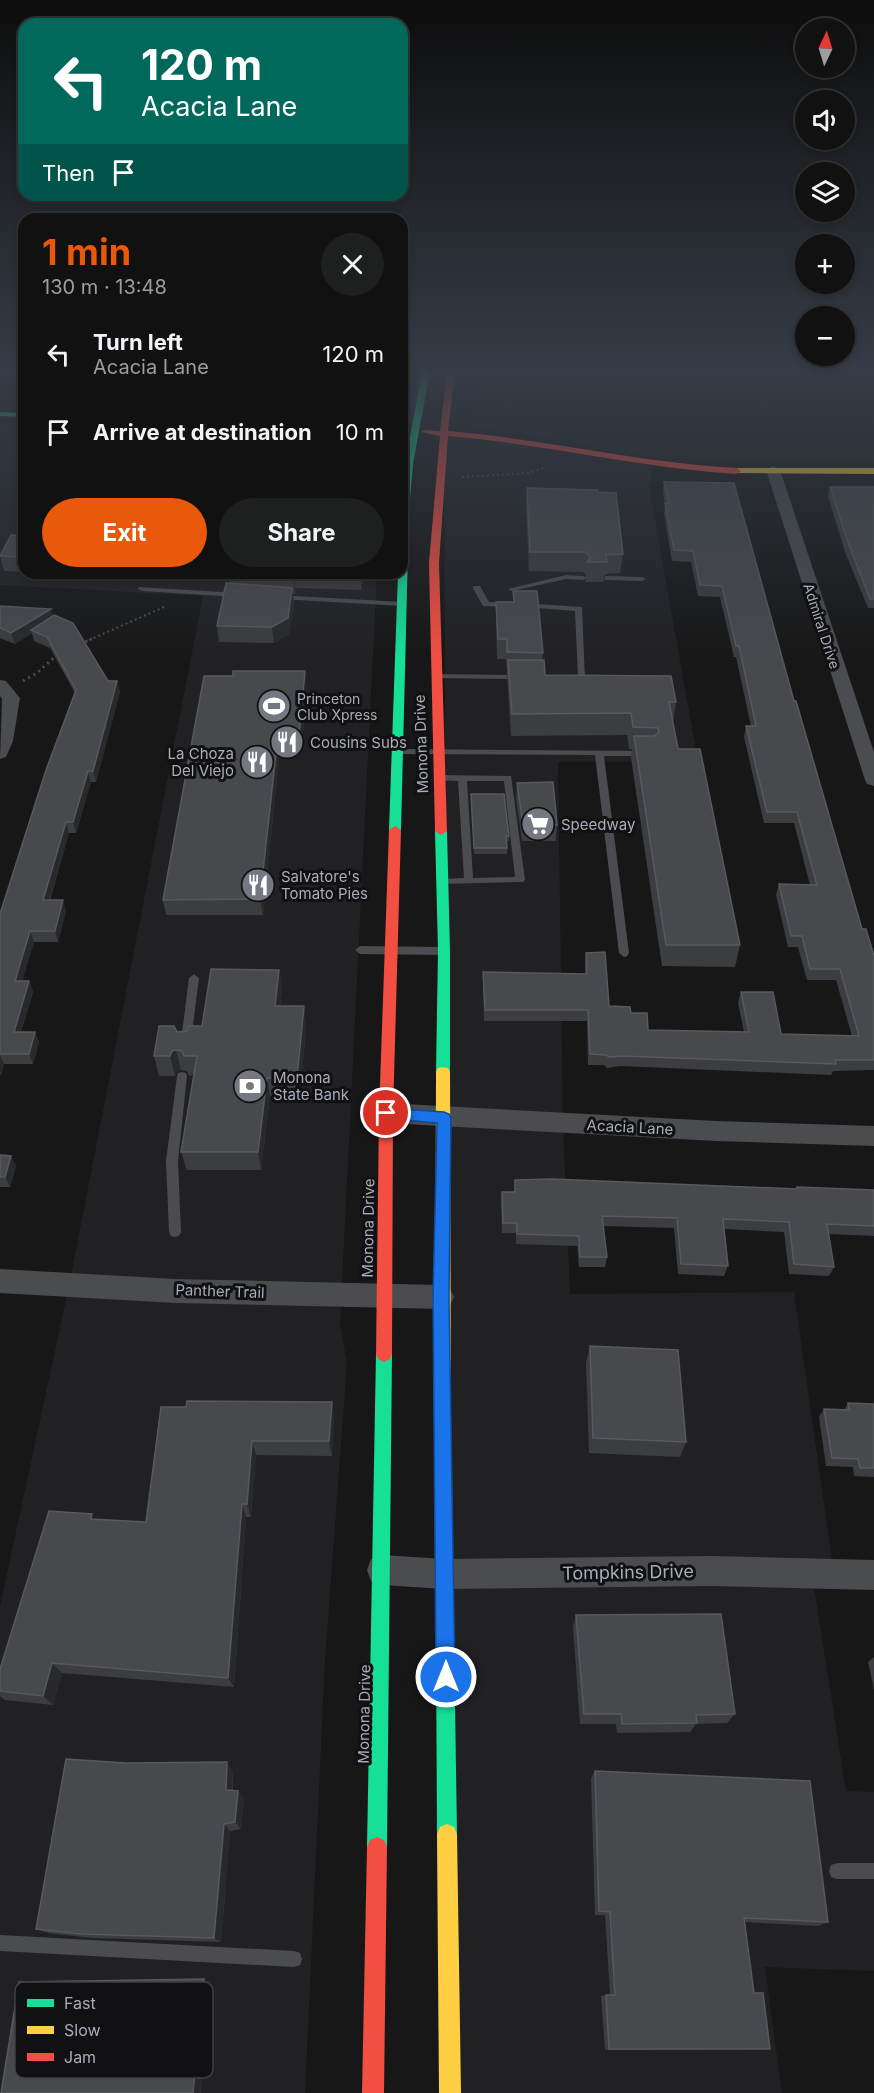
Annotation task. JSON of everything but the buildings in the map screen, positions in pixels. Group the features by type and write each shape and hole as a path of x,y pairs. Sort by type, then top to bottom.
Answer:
{"street":[{"name":"Monona Drive","path":"441,464 435,543 436,676 444,951 441,1297 450,2093"},
{"path":"641,464 773,470 874,471"},
{"name":"Admiral Drive","path":"773,470 874,780"},
{"name":"Monona Drive","path":"373,2093 382,1570 386,1113 403,579"},
{"path":"0,753 11,698 3,687"},
{"name":"Acacia Lane","path":"386,1113 444,1118 716,1131 874,1136"},
{"name":"Panther Trail","path":"0,1281 96,1287 441,1297"},
{"name":"Tompkins Drive","path":"382,1570 445,1574 712,1571 874,1575"}],"lane":[{"path":"512,589 566,577 583,578"},
{"path":"608,578 642,579"},
{"path":"477,588 486,604 548,605 579,609 582,678 559,678"},
{"path":"142,589 250,595"},
{"path":"272,597 402,604"},
{"path":"436,676 524,678"},
{"path":"399,752 649,753"},
{"path":"599,753 624,953"},
{"path":"439,778 508,778 520,880 442,882"},
{"path":"462,778 469,881"},
{"path":"360,950 444,951"},
{"path":"186,1046 194,978"},
{"path":"175,1232 172,1161 182,1076"},
{"path":"837,1870 874,1871"},
{"path":"0,1943 294,1959"}],"path":[{"path":"456,477 528,473 552,467"},
{"path":"79,645 196,592"},
{"path":"3,687 37,673 57,655"}],"shaded area":[{"path":"0,464 18,464 18,579 377,579 340,1324 347,1363 325,1660 305,2093 0,2093 0,1606 69,1286 203,596 0,585"},
{"path":"444,464 639,464 653,466 649,487 698,761 558,762 563,1124 570,1294 794,1292 834,1574 812,1574 846,1791 874,1792 874,1971 765,1967 782,2093 450,2093"}],"traffic: fast":[{"path":"408,476 409,464"},
{"path":"395,830 403,579"},
{"path":"441,831 444,951 443,1072"},
{"path":"377,1847 384,1354"},
{"path":"443,1443 447,1834"}],"traffic: slow":[{"path":"737,471 874,471"},
{"path":"443,1072 443,1443"},
{"path":"447,1834 450,2093"}],"traffic: jam":[{"path":"441,831 434,563 442,464"},
{"path":"650,464 737,471"},
{"path":"384,1354 386,1113 395,830"},
{"path":"373,2093 377,1847"}],"place":[{"name":"Princeton Club Xpress","path":"274,706"},
{"name":"Cousins Subs","path":"287,742"},
{"name":"La Choza Del Viejo","path":"257,762"},
{"name":"Speedway","path":"538,824"},
{"name":"Salvatore's Tomato Pies","path":"258,885"},
{"name":"Monona State Bank","path":"250,1086"}],"route":[{"path":"386,1113 444,1118 441,1297 446,1677"}]}
